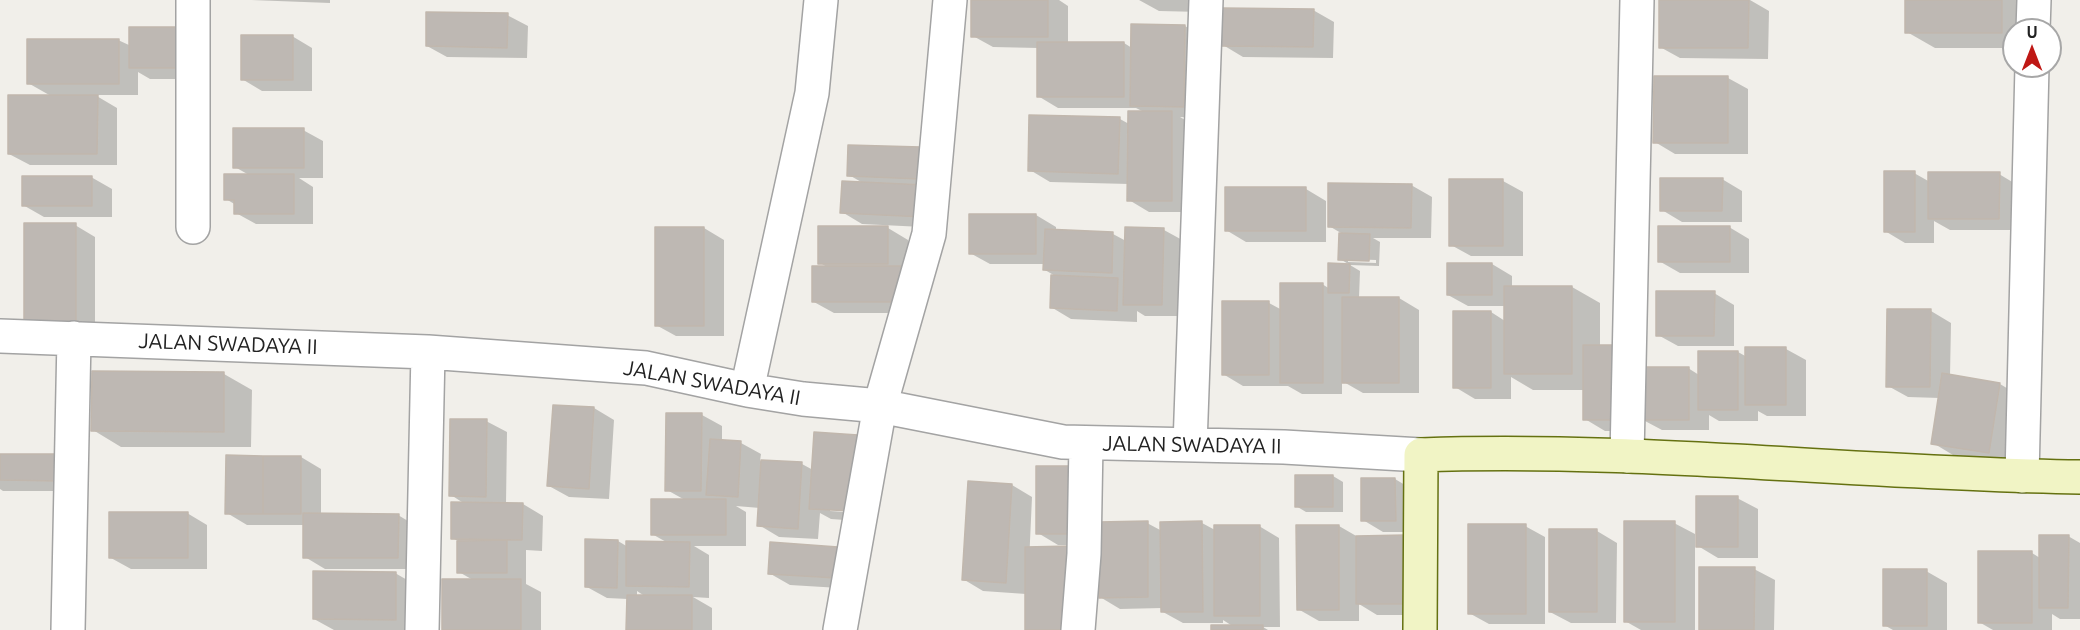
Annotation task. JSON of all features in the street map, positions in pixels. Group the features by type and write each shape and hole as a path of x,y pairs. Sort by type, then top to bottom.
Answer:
{"street":[{"path":"193,0 193,227"},
{"path":"754,391 812,93 821,0"},
{"path":"840,630 880,406 929,234 950,0"},
{"path":"1190,445 1206,0"},
{"path":"1627,456 1637,0"},
{"path":"2033,18 2034,0"},
{"path":"2022,476 2032,78"},
{"name":"JALAN SWADAYA II","path":"0,336 428,352 646,368 754,391 804,399 880,406 1063,442 1284,447 1420,454"},
{"path":"68,630 74,338"},
{"path":"422,630 428,352"},
{"path":"1078,630 1084,554 1086,443"},
{"path":"1420,630 1420,454 1627,456 2080,477"}],"building":[{"path":"971,0 1048,0 1048,37 971,37"},
{"path":"1659,0 1749,0 1748,48 1659,48"},
{"path":"1905,0 2002,0 2002,33 1905,33"},
{"path":"1222,8 1314,9 1313,47 1221,46"},
{"path":"426,12 508,13 507,48 426,46"},
{"path":"1131,24 1185,25 1184,107 1130,106"},
{"path":"129,27 183,27 183,68 129,68"},
{"path":"241,35 293,35 293,80 241,80"},
{"path":"27,39 119,39 119,84 27,84"},
{"path":"1037,42 1124,42 1124,97 1037,97"},
{"path":"1654,76 1728,76 1728,143 1653,143"},
{"path":"8,95 98,95 97,154 8,154"},
{"path":"1128,111 1172,111 1172,201 1127,201"},
{"path":"1029,115 1120,117 1118,174 1028,171"},
{"path":"233,128 304,128 304,168 233,168"},
{"path":"848,145 921,147 920,179 847,176"},
{"path":"1884,171 1915,171 1915,232 1884,232"},
{"path":"1928,172 2000,172 1999,219 1928,219"},
{"path":"224,174 294,174 294,214 234,214 234,200 224,200"},
{"path":"22,176 92,176 92,206 22,206"},
{"path":"1660,178 1723,178 1722,211 1660,211"},
{"path":"1449,179 1503,179 1503,246 1449,246"},
{"path":"842,181 925,185 923,217 840,213"},
{"path":"1328,183 1412,184 1411,228 1328,227"},
{"path":"1225,187 1306,187 1306,231 1225,231"},
{"path":"969,214 1036,214 1036,254 969,254"},
{"path":"24,223 76,223 76,327 24,327"},
{"path":"818,226 888,226 888,264 818,264"},
{"path":"1658,226 1730,226 1730,262 1658,262"},
{"path":"655,227 704,227 704,326 655,326"},
{"path":"1125,227 1164,228 1162,305 1123,305"},
{"path":"1045,229 1113,232 1112,273 1043,270"},
{"path":"1339,233 1370,234 1369,261 1338,260"},
{"path":"1328,263 1350,264 1349,293 1328,293"},
{"path":"1447,263 1492,263 1492,295 1447,295"},
{"path":"812,266 901,266 901,302 812,302"},
{"path":"1051,275 1118,278 1117,311 1050,308"},
{"path":"1280,283 1323,283 1323,383 1280,383"},
{"path":"1504,286 1572,286 1572,374 1504,374"},
{"path":"1656,291 1715,291 1714,336 1656,336"},
{"path":"1342,297 1399,297 1399,383 1342,383"},
{"path":"1222,301 1269,301 1269,375 1222,375"},
{"path":"1887,309 1931,309 1930,387 1886,387"},
{"path":"1453,311 1491,311 1491,388 1453,388"},
{"path":"1583,345 1625,345 1625,420 1583,420"},
{"path":"1745,347 1786,347 1786,405 1745,405"},
{"path":"1698,351 1738,351 1738,410 1698,410"},
{"path":"1640,367 1689,367 1689,420 1640,420"},
{"path":"92,371 224,372 224,432 91,431"},
{"path":"1942,373 2000,383 1989,453 1931,444"},
{"path":"553,405 594,407 589,489 547,486"},
{"path":"666,413 702,413 701,491 665,491"},
{"path":"450,419 487,419 486,497 449,496"},
{"path":"814,432 858,435 854,511 809,509"},
{"path":"710,439 741,441 738,497 706,495"},
{"path":"0,454 57,454 57,481 0,480"},
{"path":"226,455 263,456 263,514 225,514"},
{"path":"263,456 301,456 301,514 263,514"},
{"path":"761,460 802,462 798,529 757,526"},
{"path":"1036,466 1081,466 1081,534 1036,534"},
{"path":"1295,475 1333,475 1333,507 1295,507"},
{"path":"1361,478 1395,478 1396,521 1361,521"},
{"path":"968,481 1012,484 1006,583 962,580"},
{"path":"1696,496 1738,496 1738,547 1696,547"},
{"path":"651,499 726,499 726,535 651,535"},
{"path":"451,502 523,503 522,540 451,539"},
{"path":"109,512 188,512 188,558 109,558"},
{"path":"303,513 399,514 398,558 303,558"},
{"path":"1148,521 1148,597 1099,598 1098,522"},
{"path":"1202,521 1203,612 1161,612 1160,522"},
{"path":"1624,521 1675,521 1675,622 1624,622"},
{"path":"1468,524 1526,524 1526,614 1468,614"},
{"path":"1214,525 1260,525 1260,616 1214,616"},
{"path":"1296,525 1339,525 1339,610 1297,610"},
{"path":"1549,529 1597,529 1597,612 1549,612"},
{"path":"1405,535 1405,604 1356,604 1356,536"},
{"path":"2039,535 2069,535 2068,608 2039,608"},
{"path":"585,539 618,540 617,588 585,587"},
{"path":"507,540 507,573 457,573 457,541"},
{"path":"626,541 690,542 689,587 626,586"},
{"path":"770,542 838,547 836,578 768,574"},
{"path":"1072,546 1073,630 1025,630 1025,547"},
{"path":"1978,551 2032,551 2032,623 1978,623"},
{"path":"1699,567 1755,567 1754,630 1699,630"},
{"path":"1883,569 1927,569 1927,626 1883,626"},
{"path":"313,571 396,572 396,620 313,619"},
{"path":"442,579 521,579 521,630 442,630"},
{"path":"627,595 692,595 692,630 626,630"},
{"path":"1211,625 1263,625 1263,630 1211,630"}]}
